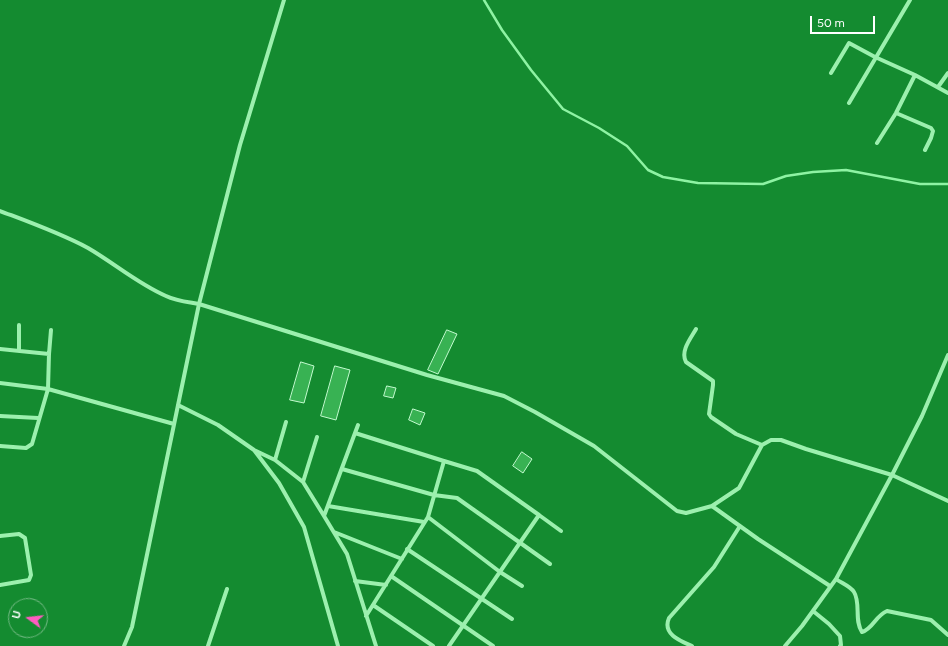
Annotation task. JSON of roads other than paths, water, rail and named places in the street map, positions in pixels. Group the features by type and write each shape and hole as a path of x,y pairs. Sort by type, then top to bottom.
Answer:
{"street":[{"path":"124,646 132,627 199,304 240,145 284,0"},
{"path":"849,103 910,0"},
{"path":"831,73 849,43 948,92"},
{"path":"938,87 948,73"},
{"path":"877,143 896,113 915,75"},
{"path":"896,113 931,128 933,131 925,150"},
{"path":"0,211 88,248 167,297 199,304 427,375 504,396 594,446 677,511 686,513 712,506 739,488 762,445 771,440 780,440 892,474 948,501"},
{"path":"19,325 19,351"},
{"path":"696,329 684,355 686,362 713,380 709,414 711,417 736,434 762,445"},
{"path":"0,446 26,448 32,444 38,418 48,389 51,330"},
{"path":"0,350 49,354"},
{"path":"785,646 813,611 836,578 922,416 948,355"},
{"path":"0,383 48,389 174,424"},
{"path":"178,405 218,424 254,450 275,460 303,482 347,554 376,646"},
{"path":"0,416 38,418"},
{"path":"275,460 286,422"},
{"path":"324,516 358,425"},
{"path":"355,433 477,471 561,531"},
{"path":"303,482 317,438"},
{"path":"254,450 279,484 304,527 338,646"},
{"path":"444,461 465,467"},
{"path":"366,616 428,517 444,461"},
{"path":"342,469 434,495 457,498 550,564"},
{"path":"328,506 424,522"},
{"path":"712,506 758,539 830,586"},
{"path":"449,646 539,515"},
{"path":"428,517 500,572 522,586"},
{"path":"692,646 675,637 668,631 667,624 669,618 714,567 740,526"},
{"path":"333,532 402,559"},
{"path":"0,536 19,534 25,538 31,575 29,580 0,585"},
{"path":"407,549 512,619"},
{"path":"391,576 493,646"},
{"path":"836,578 854,592 858,608 859,627 862,632 872,626 881,613 887,611 931,620 948,635"},
{"path":"355,581 386,584"},
{"path":"208,646 227,589"},
{"path":"373,605 433,646"},
{"path":"813,611 840,636 840,646"}],"waterway":[{"path":"484,0 502,30 531,70 563,109 599,128 627,146 648,170 663,177 698,183 763,184 786,176 813,172 846,170 920,184 948,184"}]}
